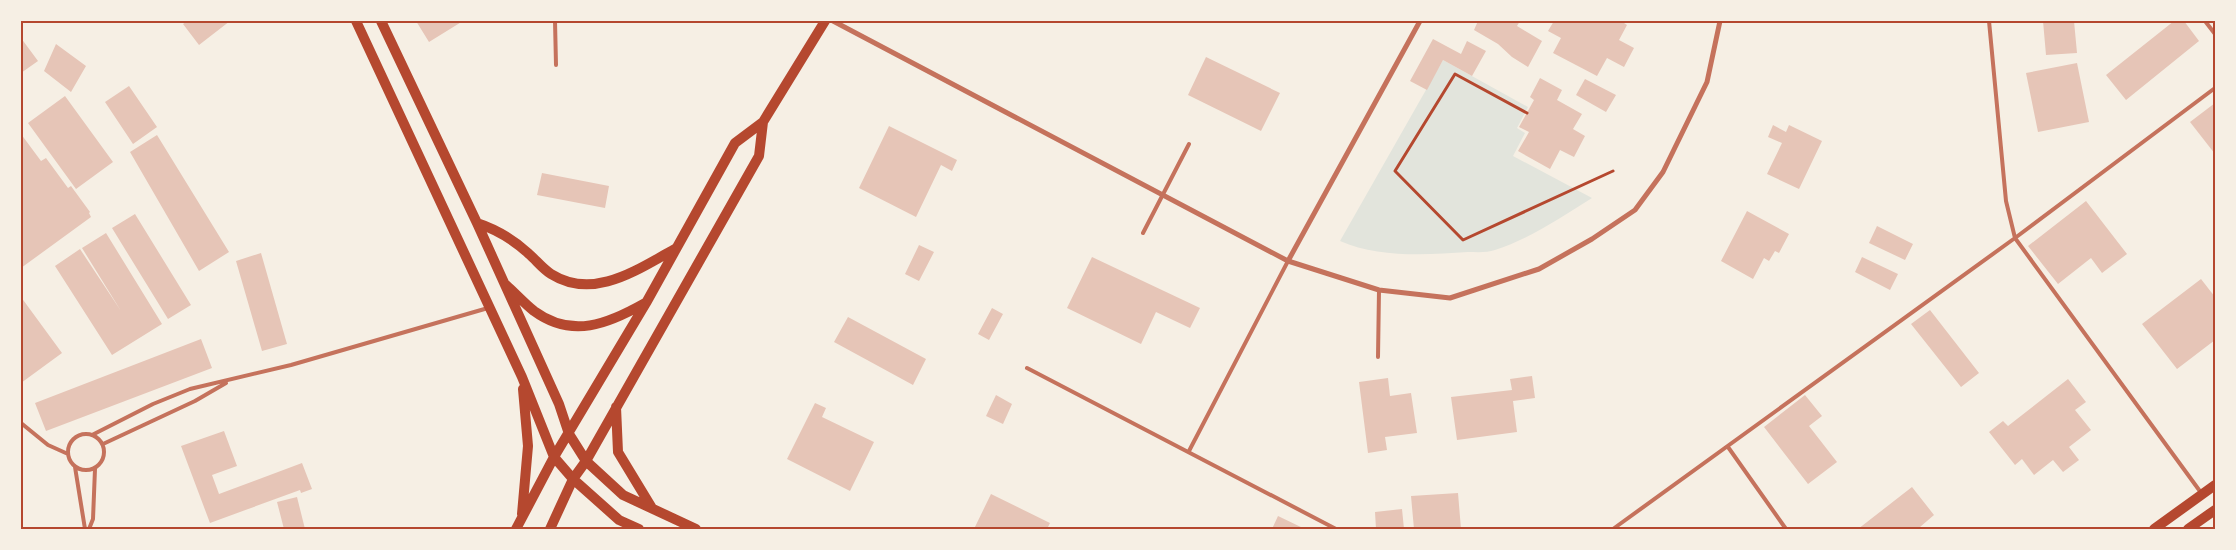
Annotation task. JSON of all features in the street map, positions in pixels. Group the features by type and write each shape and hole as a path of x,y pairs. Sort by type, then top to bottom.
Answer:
{"main road":[{"path":"356,21 522,377 554,457 573,479 619,520 638,529"},
{"path":"381,21 477,223 501,280 559,404 570,434 586,461 623,495 696,529"},
{"path":"516,529 554,457 570,434 646,303 735,144 763,122 825,21"},
{"path":"550,529 573,479 586,461 616,405 759,156 763,122"},
{"path":"477,223 510,238 551,274 572,284 598,285 624,277 675,249"},
{"path":"501,280 534,311 556,324 577,328 621,317 646,303"},
{"path":"522,377 528,446 522,518"},
{"path":"616,405 618,452 653,509"},
{"path":"2154,529 2215,485"},
{"path":"2188,529 2200,526 2215,510"}],"street":[{"path":"834,21 1288,261 1379,290 1450,298 1539,269 1592,239 1635,210 1663,172 1708,82 1720,21"},
{"path":"1288,261 1420,21"}],"lane":[{"path":"555,21 556,65"},
{"path":"1989,21 2006,201 2015,238 2202,494"},
{"path":"2205,21 2215,34"},
{"path":"1613,529 2015,238 2215,88"},
{"path":"1143,233 1189,144"},
{"path":"1189,451 1288,261"},
{"path":"1378,357 1379,290"},
{"path":"92,435 153,404 190,389 291,365 490,307"},
{"path":"1026,368 1336,529"},
{"path":"103,444 195,401 230,381"},
{"path":"21,423 48,445 68,454 75,466 85,529"},
{"path":"68,454 72,440 85,434 92,435 103,444 104,458 95,469 93,519 89,529"},
{"path":"1728,447 1786,529"},
{"path":"75,466 81,470 95,469"}],"path":[{"path":"1527,113 1455,74 1395,171 1463,240 1613,171"}],"shaded area":[{"path":"1443,60 1528,107 1517,128 1525,133 1513,156 1592,198 1533,234 1489,252 1386,253 1340,241"}],"building":[{"path":"187,21 230,21 199,45 183,24"},
{"path":"416,21 463,21 429,42"},
{"path":"1478,21 1520,21 1517,26 1542,41 1528,67 1512,57 1498,44 1474,30"},
{"path":"1554,21 1621,21 1627,25 1619,40 1634,48 1624,67 1607,58 1597,76 1553,53 1561,38 1548,31"},
{"path":"2043,21 2074,21 2077,53 2046,55"},
{"path":"2174,21 2184,21 2199,41 2126,100 2106,75"},
{"path":"21,38 38,61 21,73"},
{"path":"1433,39 1461,54 1467,41 1486,51 1472,76 1443,60 1427,90 1410,81"},
{"path":"56,44 86,66 71,92 44,71"},
{"path":"1206,57 1280,93 1261,131 1188,95"},
{"path":"2077,63 2089,122 2038,132 2026,73"},
{"path":"1540,78 1562,90 1557,100 1582,114 1573,129 1585,136 1574,157 1560,150 1550,169 1518,151 1529,132 1519,127 1534,100 1530,97"},
{"path":"1585,79 1616,95 1606,112 1576,95"},
{"path":"129,86 157,127 133,144 105,102"},
{"path":"65,96 113,162 76,189 28,123"},
{"path":"2215,103 2215,154 2190,122"},
{"path":"1773,125 1786,132 1789,125 1822,141 1799,189 1767,174 1782,143 1768,137"},
{"path":"889,126 957,160 952,171 941,165 916,217 859,188"},
{"path":"21,134 41,161 46,158 68,188 71,186 90,212 91,217 21,268 21,201 23,199 21,197"},
{"path":"157,135 229,252 199,271 130,152"},
{"path":"542,173 609,186 605,208 537,195"},
{"path":"2086,201 2127,254 2102,273 2091,258 2058,284 2028,246"},
{"path":"1747,211 1789,234 1779,253 1775,251 1769,261 1764,258 1753,279 1721,261"},
{"path":"135,214 191,305 168,319 112,228"},
{"path":"1877,226 1913,244 1905,260 1869,243"},
{"path":"106,233 162,324 112,355 55,266 80,249 121,311 82,248"},
{"path":"919,245 934,252 919,281 905,274"},
{"path":"261,253 287,344 262,351 236,261"},
{"path":"1092,257 1200,308 1190,328 1156,312 1141,344 1067,308"},
{"path":"1862,257 1898,274 1890,290 1855,272"},
{"path":"2201,279 2215,297 2215,340 2177,369 2142,324"},
{"path":"21,297 62,353 21,383"},
{"path":"992,308 1003,314 989,340 978,334"},
{"path":"1930,310 1979,373 1961,387 1911,324"},
{"path":"848,317 926,359 913,385 834,342"},
{"path":"201,339 212,368 46,431 35,403"},
{"path":"1532,376 1535,398 1513,401 1517,432 1457,440 1451,397 1512,390 1510,379"},
{"path":"1388,378 1390,396 1411,393 1417,433 1385,437 1387,450 1368,453 1359,382"},
{"path":"2068,379 2086,402 2075,410 2091,430 2069,447 2079,460 2063,472 2053,460 2034,475 2022,459 2015,465 1989,432 2003,421 2008,426"},
{"path":"996,395 1012,404 1003,424 986,416"},
{"path":"1805,395 1822,416 1809,426 1837,462 1808,484 1764,427"},
{"path":"815,403 826,408 822,417 874,442 850,491 787,459"},
{"path":"224,431 237,466 212,475 219,494 302,463 312,489 301,493 300,490 210,523 181,446"},
{"path":"1912,487 1934,515 1920,527 1922,529 1858,529"},
{"path":"1458,493 1461,529 1414,529 1411,496"},
{"path":"991,494 1050,523 1047,529 974,529"},
{"path":"297,497 305,529 284,529 277,502"},
{"path":"1402,509 1404,529 1376,529 1375,512"},
{"path":"1278,516 1305,529 1272,529"}]}
